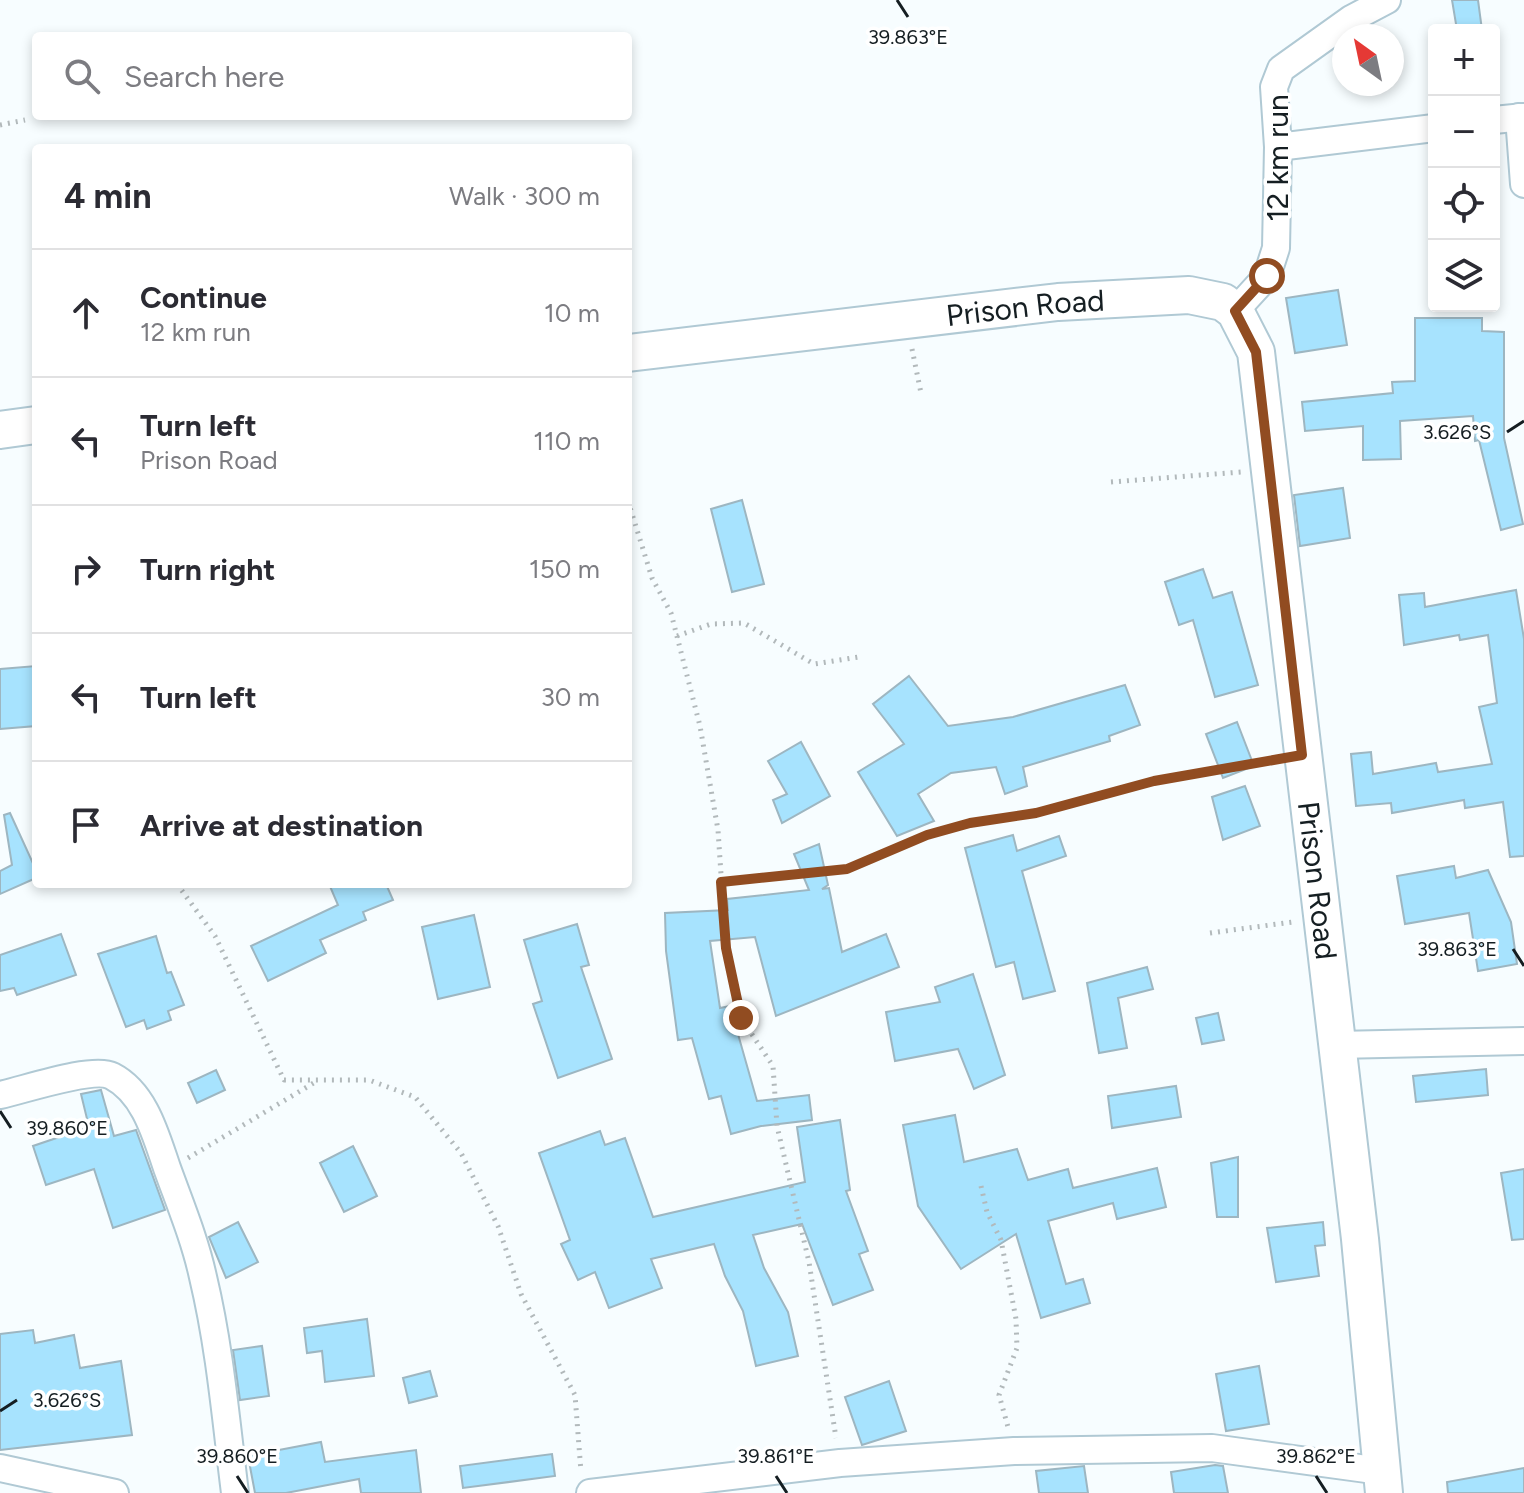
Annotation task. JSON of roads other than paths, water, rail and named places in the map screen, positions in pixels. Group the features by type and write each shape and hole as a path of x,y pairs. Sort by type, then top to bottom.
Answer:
{"street":[{"name":"12 km run","path":"1235,311 1267,276 1276,248 1278,147 1274,87 1281,69 1351,19 1387,0"},
{"path":"1512,118 1524,184"},
{"path":"1278,147 1428,129"},
{"name":"Prison Road","path":"632,353 1058,302 1189,295 1223,302 1235,311 1256,352 1360,1239 1382,1482"},
{"path":"0,430 32,426"},
{"path":"1336,1045 1524,1041"},
{"path":"0,1095 91,1074 110,1075 129,1088 144,1109 203,1276 217,1349 235,1493"},
{"path":"586,1486 1014,1451 1212,1448 1382,1482"},
{"path":"0,1468 115,1493"}]}
